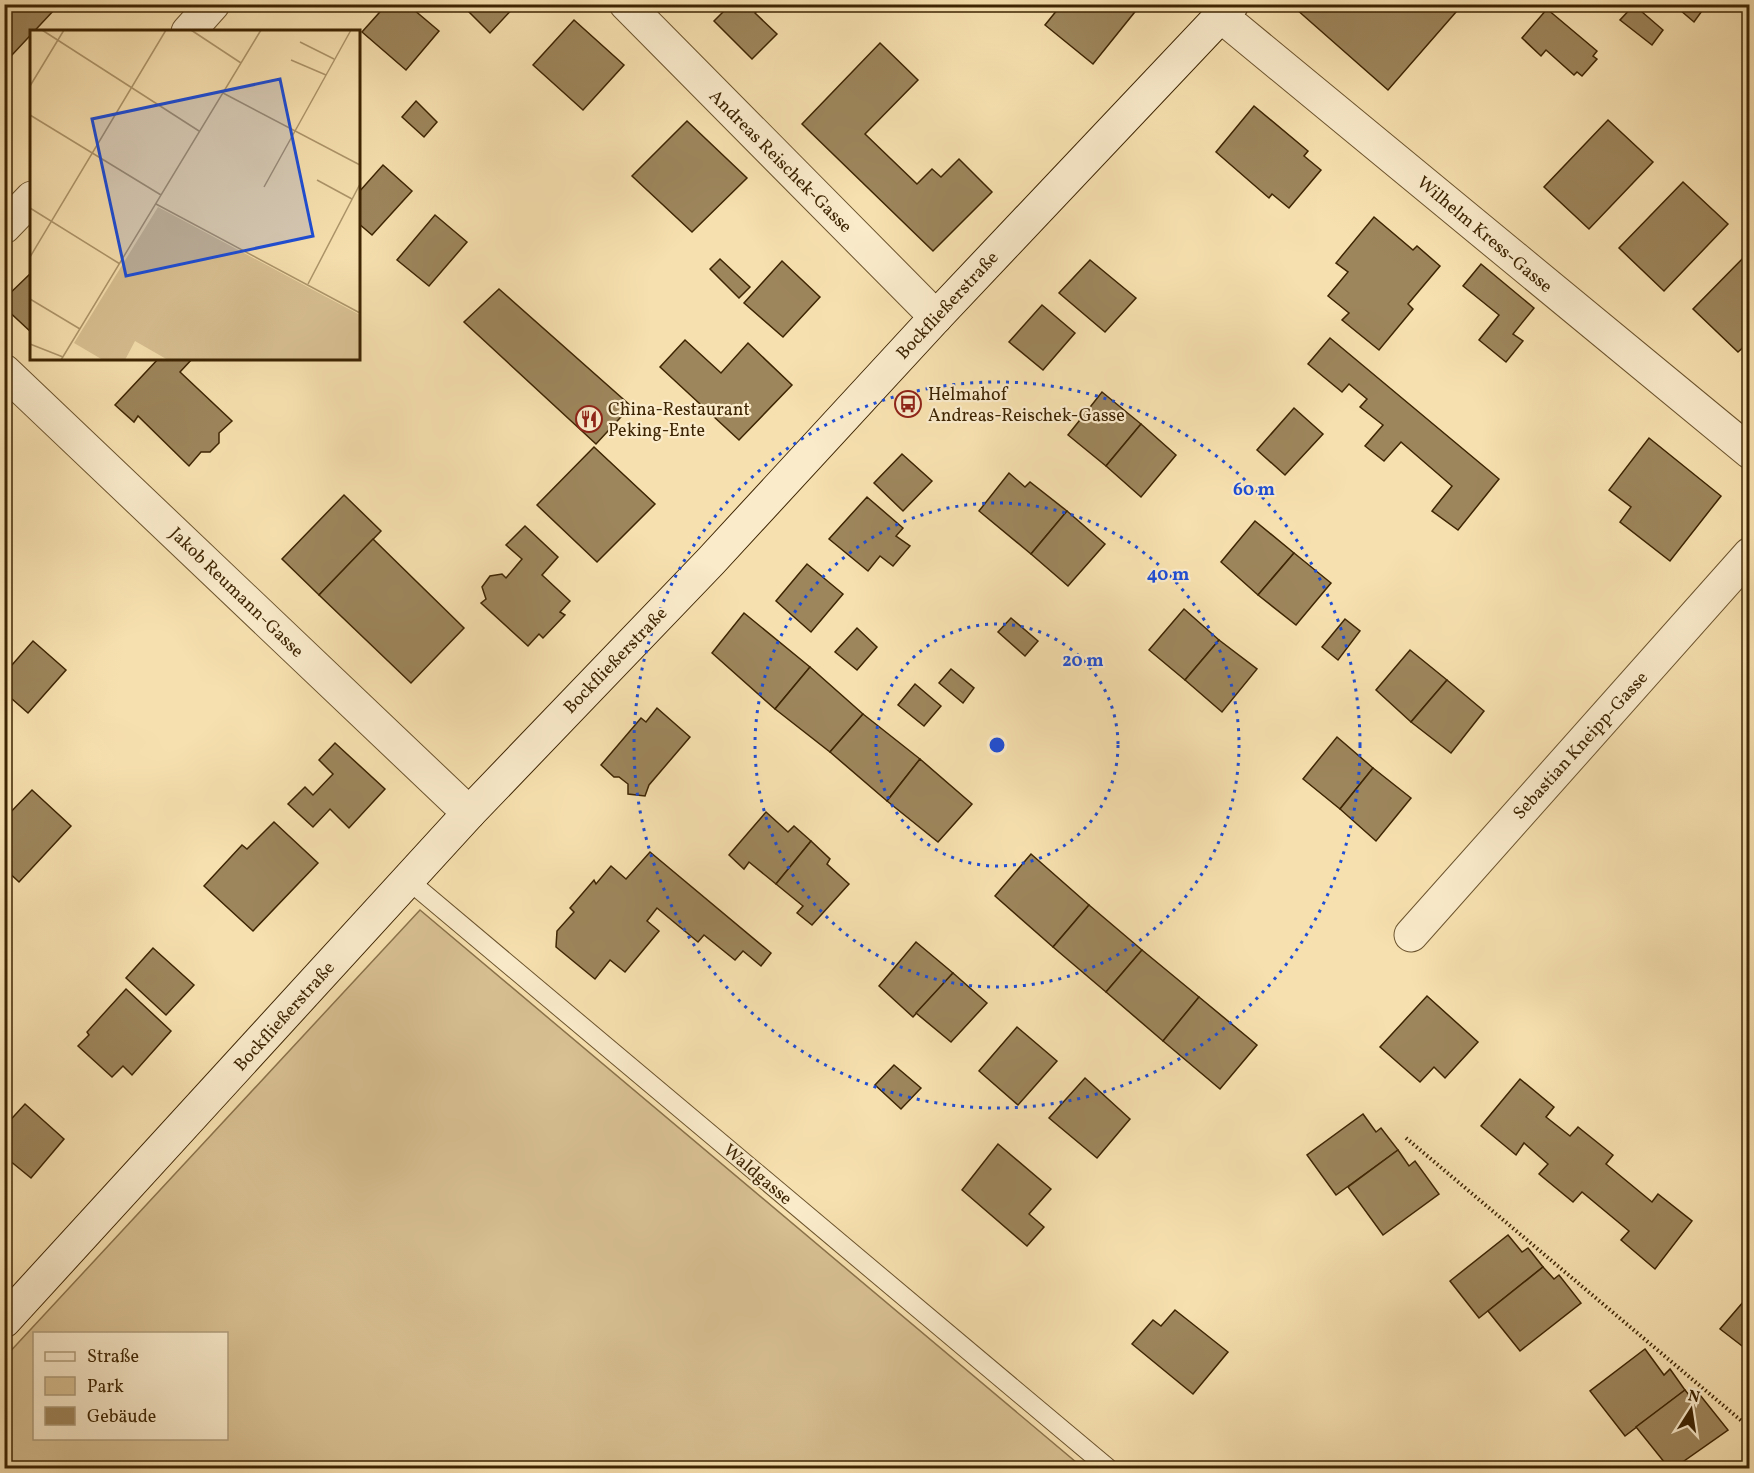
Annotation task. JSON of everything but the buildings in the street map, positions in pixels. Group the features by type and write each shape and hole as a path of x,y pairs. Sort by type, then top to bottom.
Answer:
{"street":[{"path":"190,30 213,4"},
{"name":"Andreas Reischek-Gasse","path":"626,4 936,317"},
{"name":"Bockfließerstraße","path":"4,1321 469,813 711,561 936,317 1226,10"},
{"name":"Wilhelm Kress-Gasse","path":"1226,10 1749,452"},
{"path":"4,227 30,200"},
{"name":"Jakob Reumann-Gasse","path":"4,372 469,813"},
{"name":"Sebastian Kneipp-Gasse","path":"1411,935 1749,554"}],"lane":[{"name":"Waldgasse","path":"408,880 1108,1468"}],"path":[{"path":"1406,1138 1749,1428"}],"green space":[{"path":"420,910 1083,1468 5,1468 5,1357"}],"place":[{"name":"Helmahof Andreas-Reischek-Gasse","path":"908,404"},
{"name":"China-Restaurant Peking-Ente","path":"589,419"}]}
